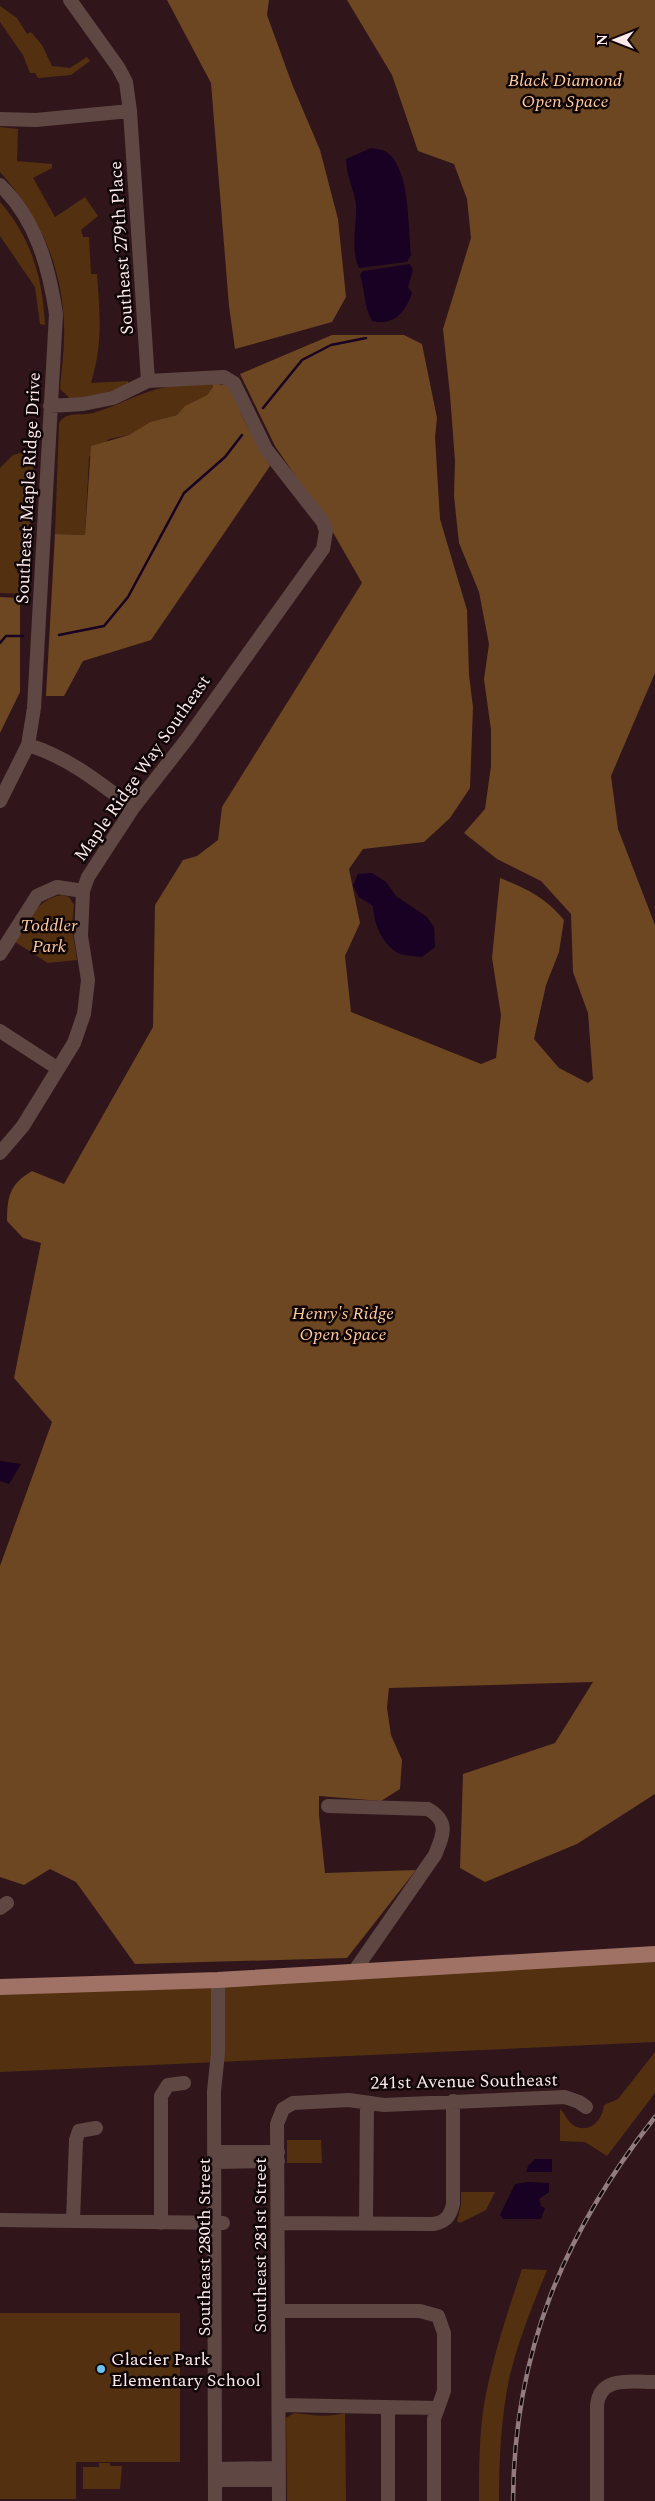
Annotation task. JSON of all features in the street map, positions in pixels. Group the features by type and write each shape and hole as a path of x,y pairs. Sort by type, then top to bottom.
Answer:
{"main road":[{"path":"0,1987 218,1980 655,1954"}],"street":[{"name":"Southeast 279th Place","path":"70,0 118,67 126,82 130,112 148,381"},
{"path":"0,119 36,120 130,112"},
{"name":"Southeast Maple Ridge Drive","path":"0,185 36,235 52,286 56,314 38,677 28,745 0,801"},
{"name":"Maple Ridge Way Southeast","path":"0,1153 23,1126 74,1042 84,1014 88,980 81,936 83,891 94,866 133,808 187,739 323,549 326,530 323,522 266,449 234,383 224,377 148,381"},
{"path":"50,406 84,404 113,398 148,381"},
{"path":"28,745 47,750 69,762 133,808"},
{"path":"0,954 37,896 57,887 83,891"},
{"path":"0,1032 57,1068"},
{"path":"328,1806 428,1808 438,1815 442,1822 443,1835 436,1855 353,1973"},
{"name":"Southeast 280th Street","path":"218,1980 218,2053 223,2087 218,2157 220,2475 224,2501"},
{"path":"161,2223 161,2096 168,2085 184,2083"},
{"name":"241st Avenue Southeast","path":"283,2110 293,2103 342,2100 384,2105 565,2097 579,2102 586,2107"},
{"path":"279,2224 433,2224 443,2222 447,2218 453,2204 453,2101"},
{"path":"366,2224 367,2103"},
{"name":"Southeast 281st Street","path":"279,2501 277,2124 283,2110"},
{"path":"73,2221 76,2140 79,2131 96,2128"},
{"path":"218,2157 278,2157"},
{"path":"0,2220 219,2223"},
{"path":"279,2311 420,2310 434,2313 441,2320 444,2333 444,2391 434,2419 434,2501"},
{"path":"597,2501 597,2401 605,2386 616,2382 655,2382"},
{"path":"279,2405 437,2408"},
{"path":"388,2407 388,2501"},
{"path":"220,2475 279,2474"},
{"name":"Southeast 280th Street","path":"215,2501 220,2475"}],"green space":[{"path":"167,0 269,0 267,15 292,84 320,150 338,219 346,297 332,322 235,349 229,306 211,83"},
{"name":"Henry's Ridge Open Space","path":"347,0 655,0 655,673 611,776 618,829 655,925 655,1794 577,1844 485,1882 460,1868 463,1774 555,1743 593,1682 389,1688 387,1708 391,1735 402,1760 400,1789 381,1801 319,1796 325,1873 416,1870 347,1958 135,1964 76,1882 50,1869 24,1885 0,1877 0,1566 52,1422 14,1378 41,1243 23,1238 7,1221 8,1204 14,1186 32,1171 64,1184 153,1027 155,905 183,860 197,856 218,840 222,807 362,583 327,522 275,446 240,374 332,335 404,335 422,344 437,418 435,437 440,519 467,610 469,675 473,707 470,788 450,818 424,842 363,849 349,869 360,923 345,956 351,1012 481,1064 496,1058 501,1015 492,958 500,878 519,886 543,900 564,920 559,952 546,985 534,1039 559,1068 588,1083 593,1079 588,1013 573,972 571,914 541,881 497,859 464,833 485,809 491,766 491,730 484,679 489,644 479,592 459,543 454,496 455,461 443,329 471,238 467,199 454,164 418,151 392,75"},
{"path":"0,6 17,18 27,34 31,32 42,45 52,66 70,68 87,57 90,61 71,75 38,78 35,73 30,73 23,55 0,22"},
{"path":"0,127 18,129 17,161 52,164 52,168 33,178 55,217 85,197 98,216 81,230 83,237 89,237 91,274 97,274 99,303 99,342 91,383 128,381 128,385 100,395 71,399 60,389 64,332 59,281 46,242 37,223 14,188 0,172"},
{"path":"0,202 20,230 33,259 41,291 45,325 40,324 35,287 0,236"},
{"path":"213,383 213,387 207,395 186,406 177,415 150,422 129,435 109,439 89,457 85,535 55,534 59,424 61,420 73,415 93,413 156,389 178,385"},
{"path":"213,383 229,386 246,424 270,466 151,640 83,661 64,696 46,696 55,534 85,535 91,446 129,435 150,422 177,415 185,406 207,395 213,387"},
{"path":"35,449 26,594 0,593 0,468 13,455"},
{"path":"0,597 20,598 20,692 0,733"},
{"name":"Toddler Park","path":"63,895 69,897 74,905 72,927 77,960 48,963 15,942 29,919 40,906 54,897"},
{"path":"655,1961 655,2042 0,2072 0,1991"},
{"path":"655,2052 655,2093 607,2156 585,2142 560,2141 560,2109 573,2125 579,2128 590,2127 598,2121 604,2105 618,2099"},
{"path":"287,2140 321,2140 322,2163 287,2163"},
{"path":"461,2192 495,2192 486,2210 460,2223 457,2221 461,2205"},
{"path":"522,2269 547,2270 522,2335 510,2375 504,2406 501,2438 499,2501 479,2501 480,2441 487,2388 505,2320"},
{"path":"0,2313 180,2313 180,2462 76,2462 76,2499 0,2499"},
{"path":"294,2413 326,2416 345,2413 346,2501 287,2501 286,2418"},
{"path":"99,2463 110,2463 110,2466 122,2466 120,2489 83,2489 83,2467 99,2467"}],"shaded area":[{"path":"371,148 388,153 398,166 405,190 411,255 407,262 359,268 354,245 356,205 347,171 346,159"},
{"path":"410,264 413,270 408,287 412,293 406,307 392,320 387,322 372,321 367,310 360,275 363,271"},
{"path":"372,873 386,882 396,896 427,917 434,927 435,947 422,957 398,953 383,938 377,926 373,906 359,897 353,886 358,874"},
{"path":"0,1461 21,1464 9,1484 0,1481"},
{"path":"535,2159 552,2159 552,2172 526,2172 528,2166"},
{"path":"528,2182 549,2183 549,2192 539,2199 541,2206 545,2208 541,2219 503,2219 500,2215 515,2184"}],"waterway":[{"path":"263,408 302,360 331,345 366,338"},
{"path":"59,635 104,626 128,597 184,493 225,457 242,435"},
{"path":"0,643 6,636 23,636"}],"railway":[{"path":"513,2501 516,2446 523,2394 534,2344 550,2296 570,2250 595,2205 623,2161 655,2117"}],"place":[{"name":"Glacier Park Elementary School","path":"101,2369"}],"park label":[{"name":"Black Diamond Open Space","path":"565,90"}]}
